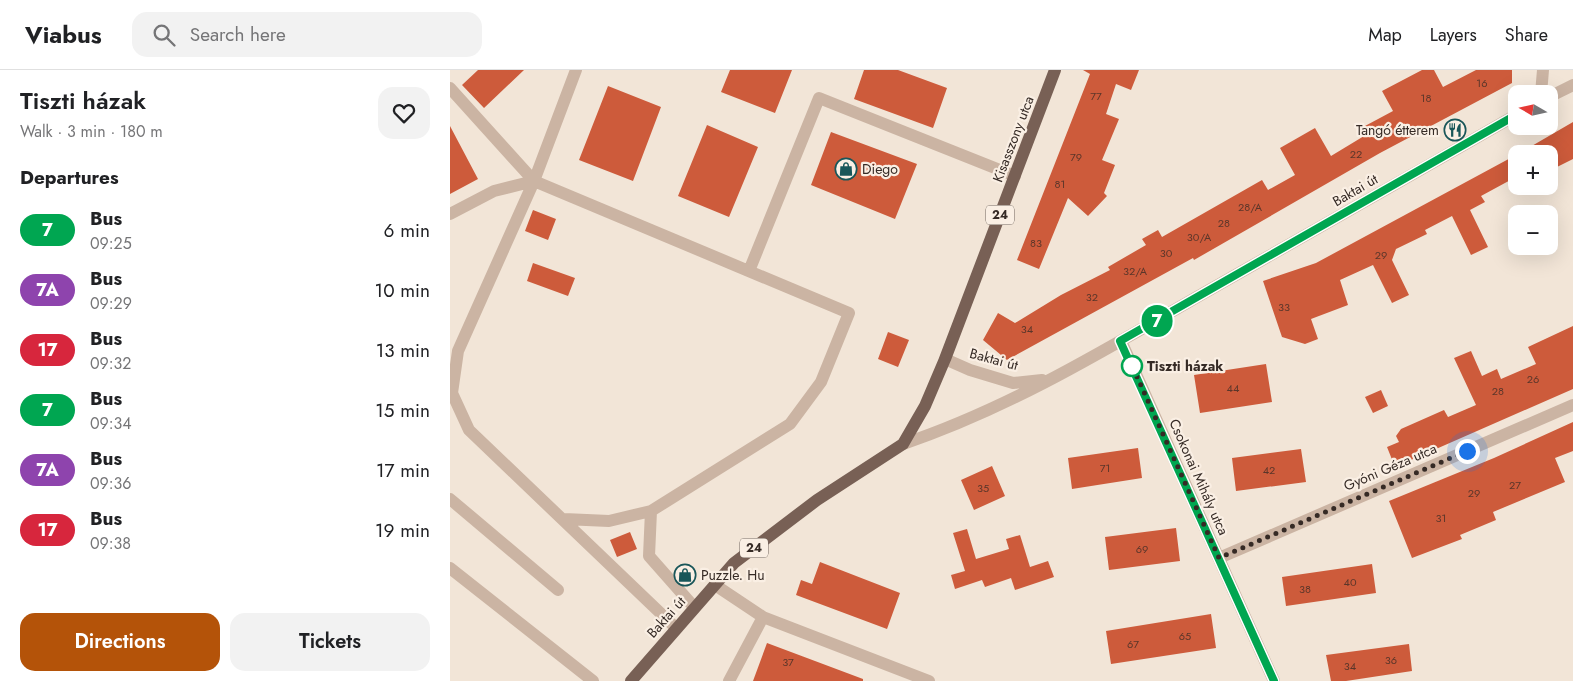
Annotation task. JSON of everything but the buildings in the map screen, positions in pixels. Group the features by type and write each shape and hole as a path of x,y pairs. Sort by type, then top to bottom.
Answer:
{"main road":[{"name":"Kisasszony utca","path":"945,359 1055,70"},
{"name":"Baktai út","path":"630,681 734,563 817,500 903,444 925,406 945,359"}],"street":[{"path":"576,70 534,181 458,350 451,394 469,430 676,628"},
{"path":"1542,85 1543,70"},
{"path":"1558,92 1573,85"},
{"path":"450,88 534,181 849,313 821,382 790,424 651,511 609,521 564,519"},
{"path":"749,271 819,98 1015,176"},
{"name":"Baktai út","path":"945,359 970,370 1012,382 1047,379 1120,341 1508,120"},
{"path":"450,214 494,191 534,181"},
{"name":"Csokonai Mihály utca","path":"1120,341 1274,681"},
{"path":"903,444 946,429 1005,403 1047,379"},
{"name":"Gyóni Géza utca","path":"1219,558 1573,405"},
{"path":"450,499 558,590"},
{"path":"651,511 649,556 694,607"},
{"path":"450,568 593,681"},
{"path":"715,585 763,617 928,681"},
{"path":"729,681 763,617"}],"bus line":[{"name":"7","path":"1274,681 1120,341 1508,120"}],"place":[{"name":"Tangó étterem","path":"1455,130"},
{"name":"Diego","path":"846,169"},
{"name":"Tiszti házak","path":"1132,366"},
{"name":"Puzzle. Hu","path":"685,575"}],"route":[{"path":"1132,366 1129,359 1219,558 1467,451"}]}
